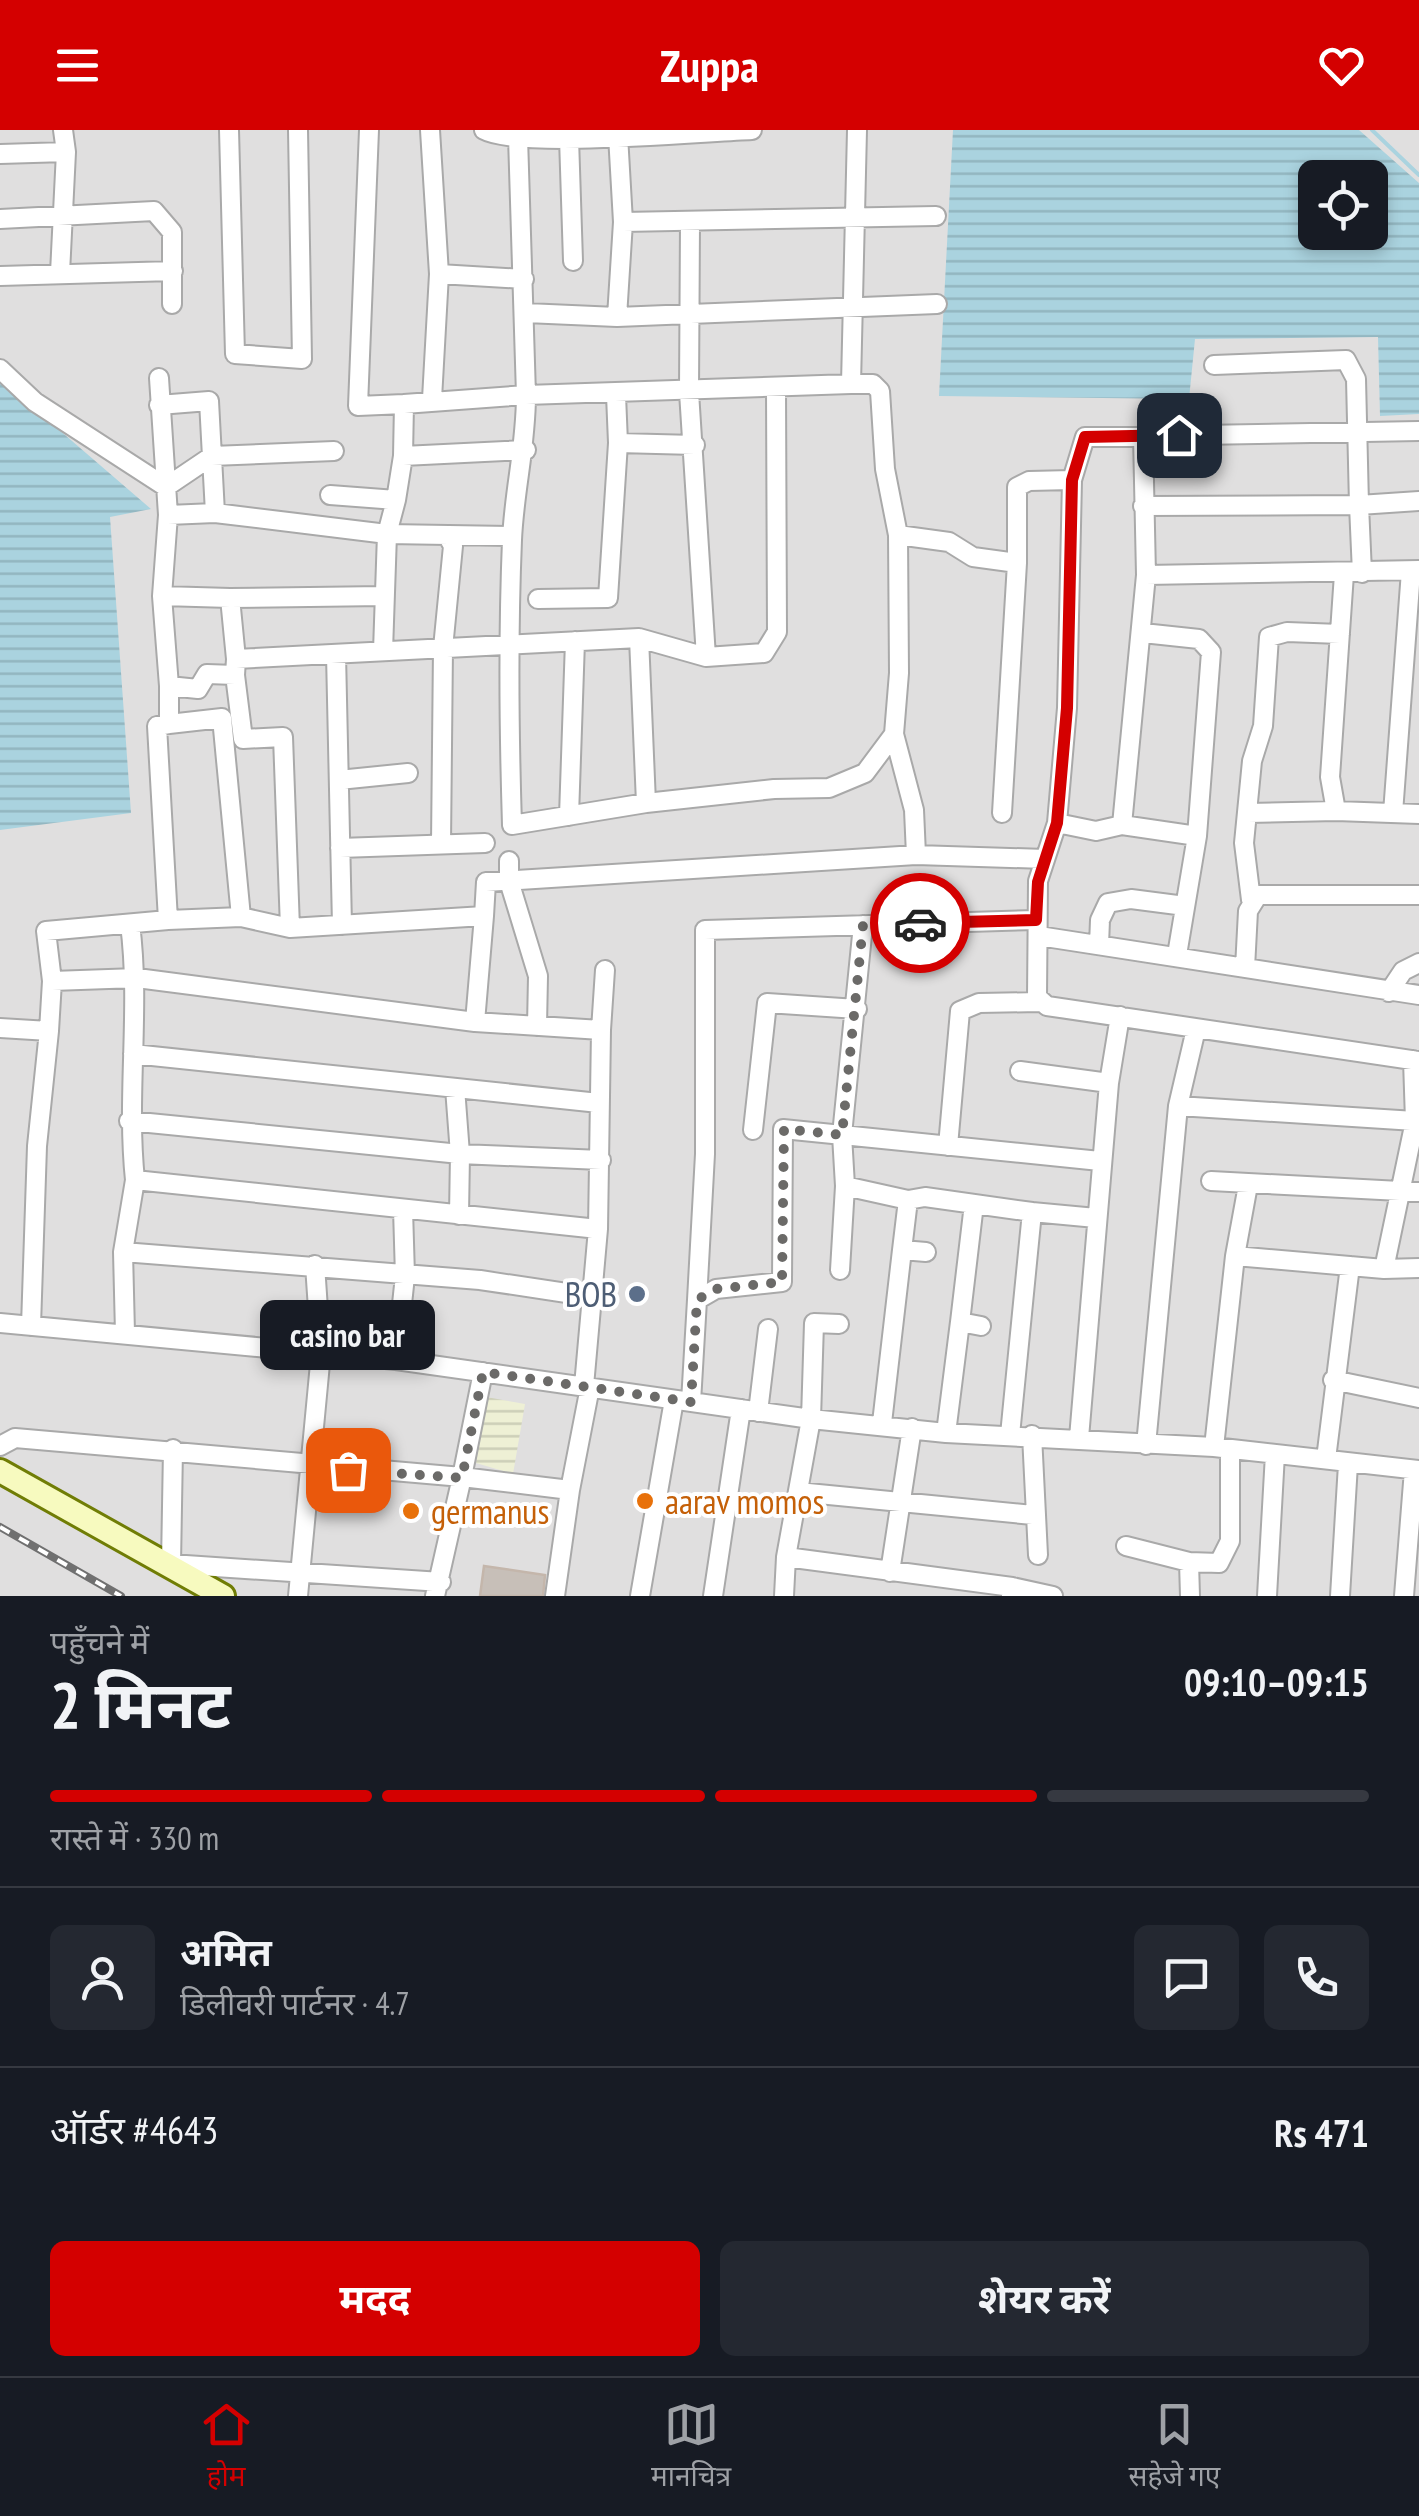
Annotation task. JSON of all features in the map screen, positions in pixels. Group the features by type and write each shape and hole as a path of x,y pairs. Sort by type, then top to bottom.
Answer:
{"street":[{"path":"60,274 66,152 62,130"},
{"path":"229,130 235,354 302,359 298,130"},
{"path":"369,130 358,406 526,395 873,384 883,400 885,469 898,535 899,672 894,734 914,810 916,856"},
{"path":"430,130 439,274 432,400"},
{"path":"484,130 518,137 569,138 752,130"},
{"path":"851,384 858,130"},
{"path":"617,317 622,222 618,135"},
{"path":"518,137 526,314 526,450 512,536 507,645 512,825 646,803 829,788 865,773 894,734"},
{"path":"569,138 573,261"},
{"path":"0,154 66,152"},
{"path":"0,218 154,211 166,219 172,232 172,304"},
{"path":"622,222 936,216"},
{"path":"690,223 689,392 706,658"},
{"path":"0,276 173,271"},
{"path":"439,274 524,280"},
{"path":"526,314 617,317 937,304"},
{"path":"1214,365 1346,360 1356,379 1360,505 1353,573 1340,634 1330,777 1336,811"},
{"path":"0,370 35,402 166,486"},
{"path":"158,378 168,515 162,596 169,724"},
{"path":"168,686 198,690 207,674 235,667 383,651 638,638 706,658 764,653 777,632 776,389"},
{"path":"538,599 608,598 618,443 616,395"},
{"path":"160,404 209,400 215,512"},
{"path":"383,651 387,534 403,456 404,404"},
{"path":"1039,1002 1037,928 1045,859 1057,823 1067,708 1072,480 1085,437 1419,431"},
{"path":"1122,825 1143,633 1143,435"},
{"path":"618,443 694,445"},
{"path":"403,456 526,450"},
{"path":"166,486 212,456 334,451"},
{"path":"1002,813 1017,564 1017,487 1029,481 1072,480"},
{"path":"330,494 396,500"},
{"path":"1143,506 1360,505 1419,500"},
{"path":"168,515 215,512 387,534 512,536"},
{"path":"442,844 443,648 454,546 446,534"},
{"path":"898,535 949,542 973,557 1017,564"},
{"path":"1146,575 1415,571 1393,813"},
{"path":"162,596 383,596"},
{"path":"230,598 243,738 283,737 290,928"},
{"path":"1245,968 1251,900 1245,873 1248,813 1252,761 1263,726 1269,636 1287,632 1340,634"},
{"path":"1143,633 1200,640 1211,652 1198,836 1177,955"},
{"path":"638,638 646,803"},
{"path":"568,816 575,641"},
{"path":"336,654 342,925"},
{"path":"168,920 157,726 222,718 240,917"},
{"path":"339,780 408,773"},
{"path":"1248,813 1419,814"},
{"path":"1057,823 1096,831 1122,825 1198,836"},
{"path":"340,848 485,843"},
{"path":"475,1022 486,882 916,856 1045,859"},
{"path":"509,861 509,881 538,976 538,1026"},
{"path":"1251,900 1270,892 1419,895"},
{"path":"1099,945 1100,920 1108,904 1131,899 1185,906"},
{"path":"31,1326 37,1146 52,981 46,931 240,917 290,928 484,916"},
{"path":"126,1333 123,1252 134,1180 128,1121 137,978 130,924"},
{"path":"840,1270 845,1186 842,1135 863,925"},
{"path":"640,1596 682,1401 697,1300 705,1154 704,930 863,925 1037,928 1099,945 1419,994"},
{"path":"1389,992 1403,971 1419,963"},
{"path":"554,1596 587,1387 598,1230 605,970"},
{"path":"52,981 137,978 475,1022 601,1030"},
{"path":"754,1130 767,1002 857,1009"},
{"path":"948,1146 960,1011 979,1003 1039,1002 1416,1061 1417,1121 1411,1191 1384,1269"},
{"path":"1078,1438 1100,1162 1120,1016"},
{"path":"0,1028 49,1031"},
{"path":"1146,1445 1178,1106 1196,1029"},
{"path":"133,1054 599,1103"},
{"path":"1020,1071 1109,1083"},
{"path":"456,1088 458,1215"},
{"path":"1178,1106 1417,1121"},
{"path":"128,1121 460,1154 601,1160"},
{"path":"697,1300 716,1289 782,1282 784,1129 1100,1162"},
{"path":"134,1180 598,1230"},
{"path":"1211,1181 1411,1191"},
{"path":"1126,1546 1189,1562 1220,1562 1227,1555 1222,1449 1235,1256 1248,1184"},
{"path":"845,1186 908,1200 925,1197 1096,1218"},
{"path":"882,1423 908,1200"},
{"path":"946,1433 974,1204"},
{"path":"396,1360 405,1276 403,1209"},
{"path":"1010,1435 1032,1212"},
{"path":"902,1250 926,1252"},
{"path":"123,1252 480,1280 593,1296"},
{"path":"1235,1256 1384,1269 1419,1268"},
{"path":"298,1596 320,1352 314,1265"},
{"path":"1326,1459 1350,1266"},
{"path":"960,1322 982,1326"},
{"path":"0,1323 396,1360 811,1419 882,1423 946,1433 1222,1449 1416,1470 1404,1596"},
{"path":"786,1596 786,1556 811,1419 814,1323 839,1324"},
{"path":"713,1596 768,1330"},
{"path":"171,1564 302,1569 438,1589 483,1372"},
{"path":"1333,1380 1419,1398"},
{"path":"890,1572 912,1428"},
{"path":"1032,1435 1038,1555"},
{"path":"0,1446 15,1438 173,1450 310,1467 570,1490"},
{"path":"171,1564 173,1450"},
{"path":"1267,1596 1275,1454"},
{"path":"1340,1596 1348,1464"},
{"path":"0,1471 223,1596"},
{"path":"798,1492 1033,1515"},
{"path":"786,1556 1053,1596"},
{"path":"1189,1562 1190,1596"}],"shaded area":[{"path":"0,130 1419,130 1419,1596 0,1596"}],"green space":[{"path":"486,1397 525,1404 513,1474 476,1463"}],"water":[{"path":"953,130 1359,130 1419,183 1419,414 1380,416 1378,337 1195,339 1189,399 939,396"},
{"path":"0,379 151,509 110,517 131,813 0,830"}],"building":[{"path":"484,1566 545,1575 543,1596 480,1596"}],"waterway":[{"path":"1372,130 1419,175"}],"railway":[{"path":"0,1527 121,1596"}],"way so far":[{"path":"348,1470 462,1478 483,1372 691,1402 697,1300 716,1289 782,1282 784,1129 842,1135 863,925 920,923"}],"place":[{"name":"BOB","path":"637,1294"},
{"name":"casino bar","path":"348,1470"},
{"name":"aarav momos","path":"645,1501"},
{"name":"germanus","path":"411,1511"}],"route":[{"path":"920,923 1036,920 1038,882 1057,823 1067,708 1072,480 1079,445 1085,437 1099,434 1179,435"}]}
